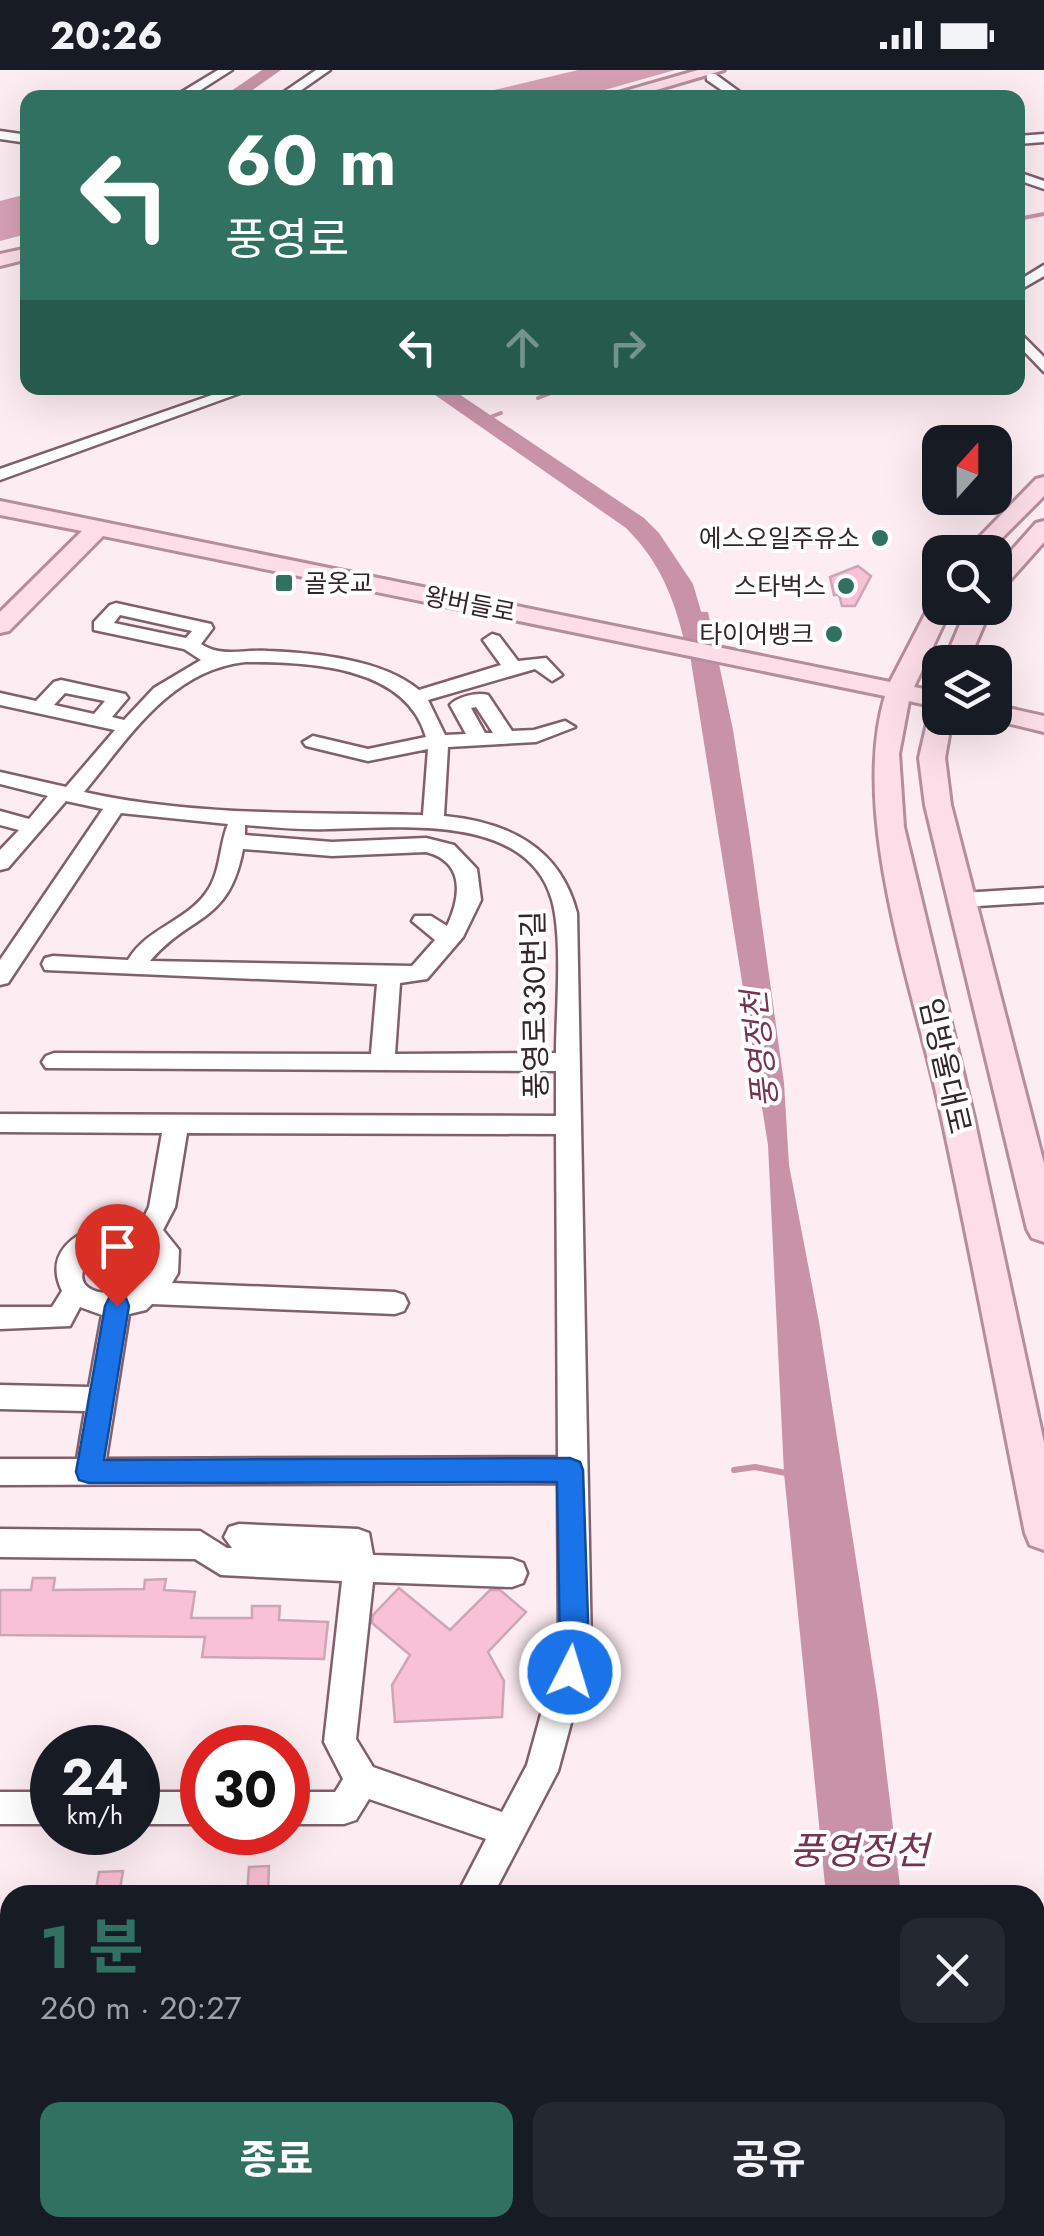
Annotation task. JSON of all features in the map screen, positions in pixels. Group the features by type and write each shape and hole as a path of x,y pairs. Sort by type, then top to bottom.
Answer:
{"main road":[{"path":"661,90 739,70"},
{"path":"636,90 691,74 714,74"},
{"path":"993,535 1044,484"},
{"name":"왕버들로","path":"0,508 922,696"},
{"path":"1012,563 1044,528"},
{"path":"0,626 96,529"},
{"name":"임방울대로","path":"931,625 899,691 886,754 902,877 945,1060 1044,1533"},
{"path":"1012,717 1044,724"},
{"name":"임방울대로","path":"936,735 932,758 938,805 1044,1229"}],"street":[{"path":"192,90 226,70"},
{"path":"293,90 324,70"},
{"path":"1025,344 1044,366"},
{"path":"0,475 226,395"},
{"path":"492,640 513,668"},
{"path":"190,645 214,661"},
{"path":"0,863 168,686 214,661 246,654 278,654 388,678 416,697 442,758 432,824"},
{"path":"416,697 539,662 552,675"},
{"path":"40,708 61,686 118,698 99,720"},
{"path":"0,699 128,727"},
{"path":"478,739 460,704 481,699 506,738"},
{"path":"313,742 368,755 438,742 536,736 565,726"},
{"name":"풍영로330번길","path":"0,778 236,829 466,826 506,837 538,856 560,883 566,913 574,1649 542,1771 480,1885"},
{"path":"0,977 116,805"},
{"path":"0,818 34,827"},
{"path":"52,964 134,968 389,976 419,973 449,938 470,900 466,869 446,850 426,845 332,850 236,829 228,872 210,903 167,929 140,956 134,968"},
{"path":"962,900 1044,895"},
{"path":"423,921 449,938"},
{"path":"382,1063 389,976"},
{"path":"54,1062 567,1062"},
{"path":"0,1123 568,1125"},
{"path":"150,1232 162,1207 176,1124"},
{"path":"119,1229 150,1232 160,1241 168,1261 150,1292 137,1302 117,1306 87,1302 74,1293 69,1285 68,1262 85,1239 119,1229"},
{"path":"150,1292 395,1302"},
{"path":"0,1318 60,1318 74,1293"},
{"path":"89,1472 117,1306"},
{"path":"0,1396 101,1399"},
{"path":"0,1472 570,1470"},
{"path":"239,1536 358,1543 359,1568 340,1742 362,1780 510,1831"},
{"path":"0,1543 200,1545 221,1561 512,1573"},
{"path":"310,1808 344,1808 362,1780"},
{"path":"0,1808 30,1808"}],"shaded area":[{"path":"578,70 675,70 605,90 494,90"},
{"path":"20,196 20,236 0,241 0,201"}],"water":[{"name":"풍영정천","path":"683,611 708,612 733,730 784,1083 789,1165 819,1322 878,1701 900,1885 825,1885 784,1473 768,1145"}],"building":[{"name":"스타벅스","path":"858,566 871,576 855,606 842,606 839,595 834,595 830,577"},
{"path":"33,1578 55,1578 53,1590 144,1589 145,1580 166,1579 164,1590 195,1592 191,1618 252,1618 252,1606 280,1606 279,1620 328,1622 324,1659 202,1657 205,1637 0,1635 0,1590 31,1590"},
{"path":"399,1588 450,1630 490,1590 500,1590 526,1612 488,1652 504,1681 502,1717 395,1722 392,1685 410,1655 372,1623 373,1615"},
{"path":"269,1866 268,1885 248,1885 249,1867"},
{"path":"123,1871 121,1885 97,1885 99,1872"}],"waterway":[{"name":"풍영정천","path":"242,90 273,70"},
{"path":"1025,218 1044,214"},
{"name":"풍영정천","path":"446,395 635,523 651,539 680,584 701,656"},
{"path":"538,398 546,395"},
{"path":"485,419 501,413"},
{"path":"734,1470 755,1467 791,1474"}],"place":[{"name":"에스오일주유소","path":"880,538"},
{"name":"골옷교","path":"284,583"},
{"name":"스타벅스","path":"846,586"},
{"name":"타이어뱅크","path":"834,634"}],"route":[{"path":"117,1306 89,1472 570,1470 574,1649 570,1672"}]}
